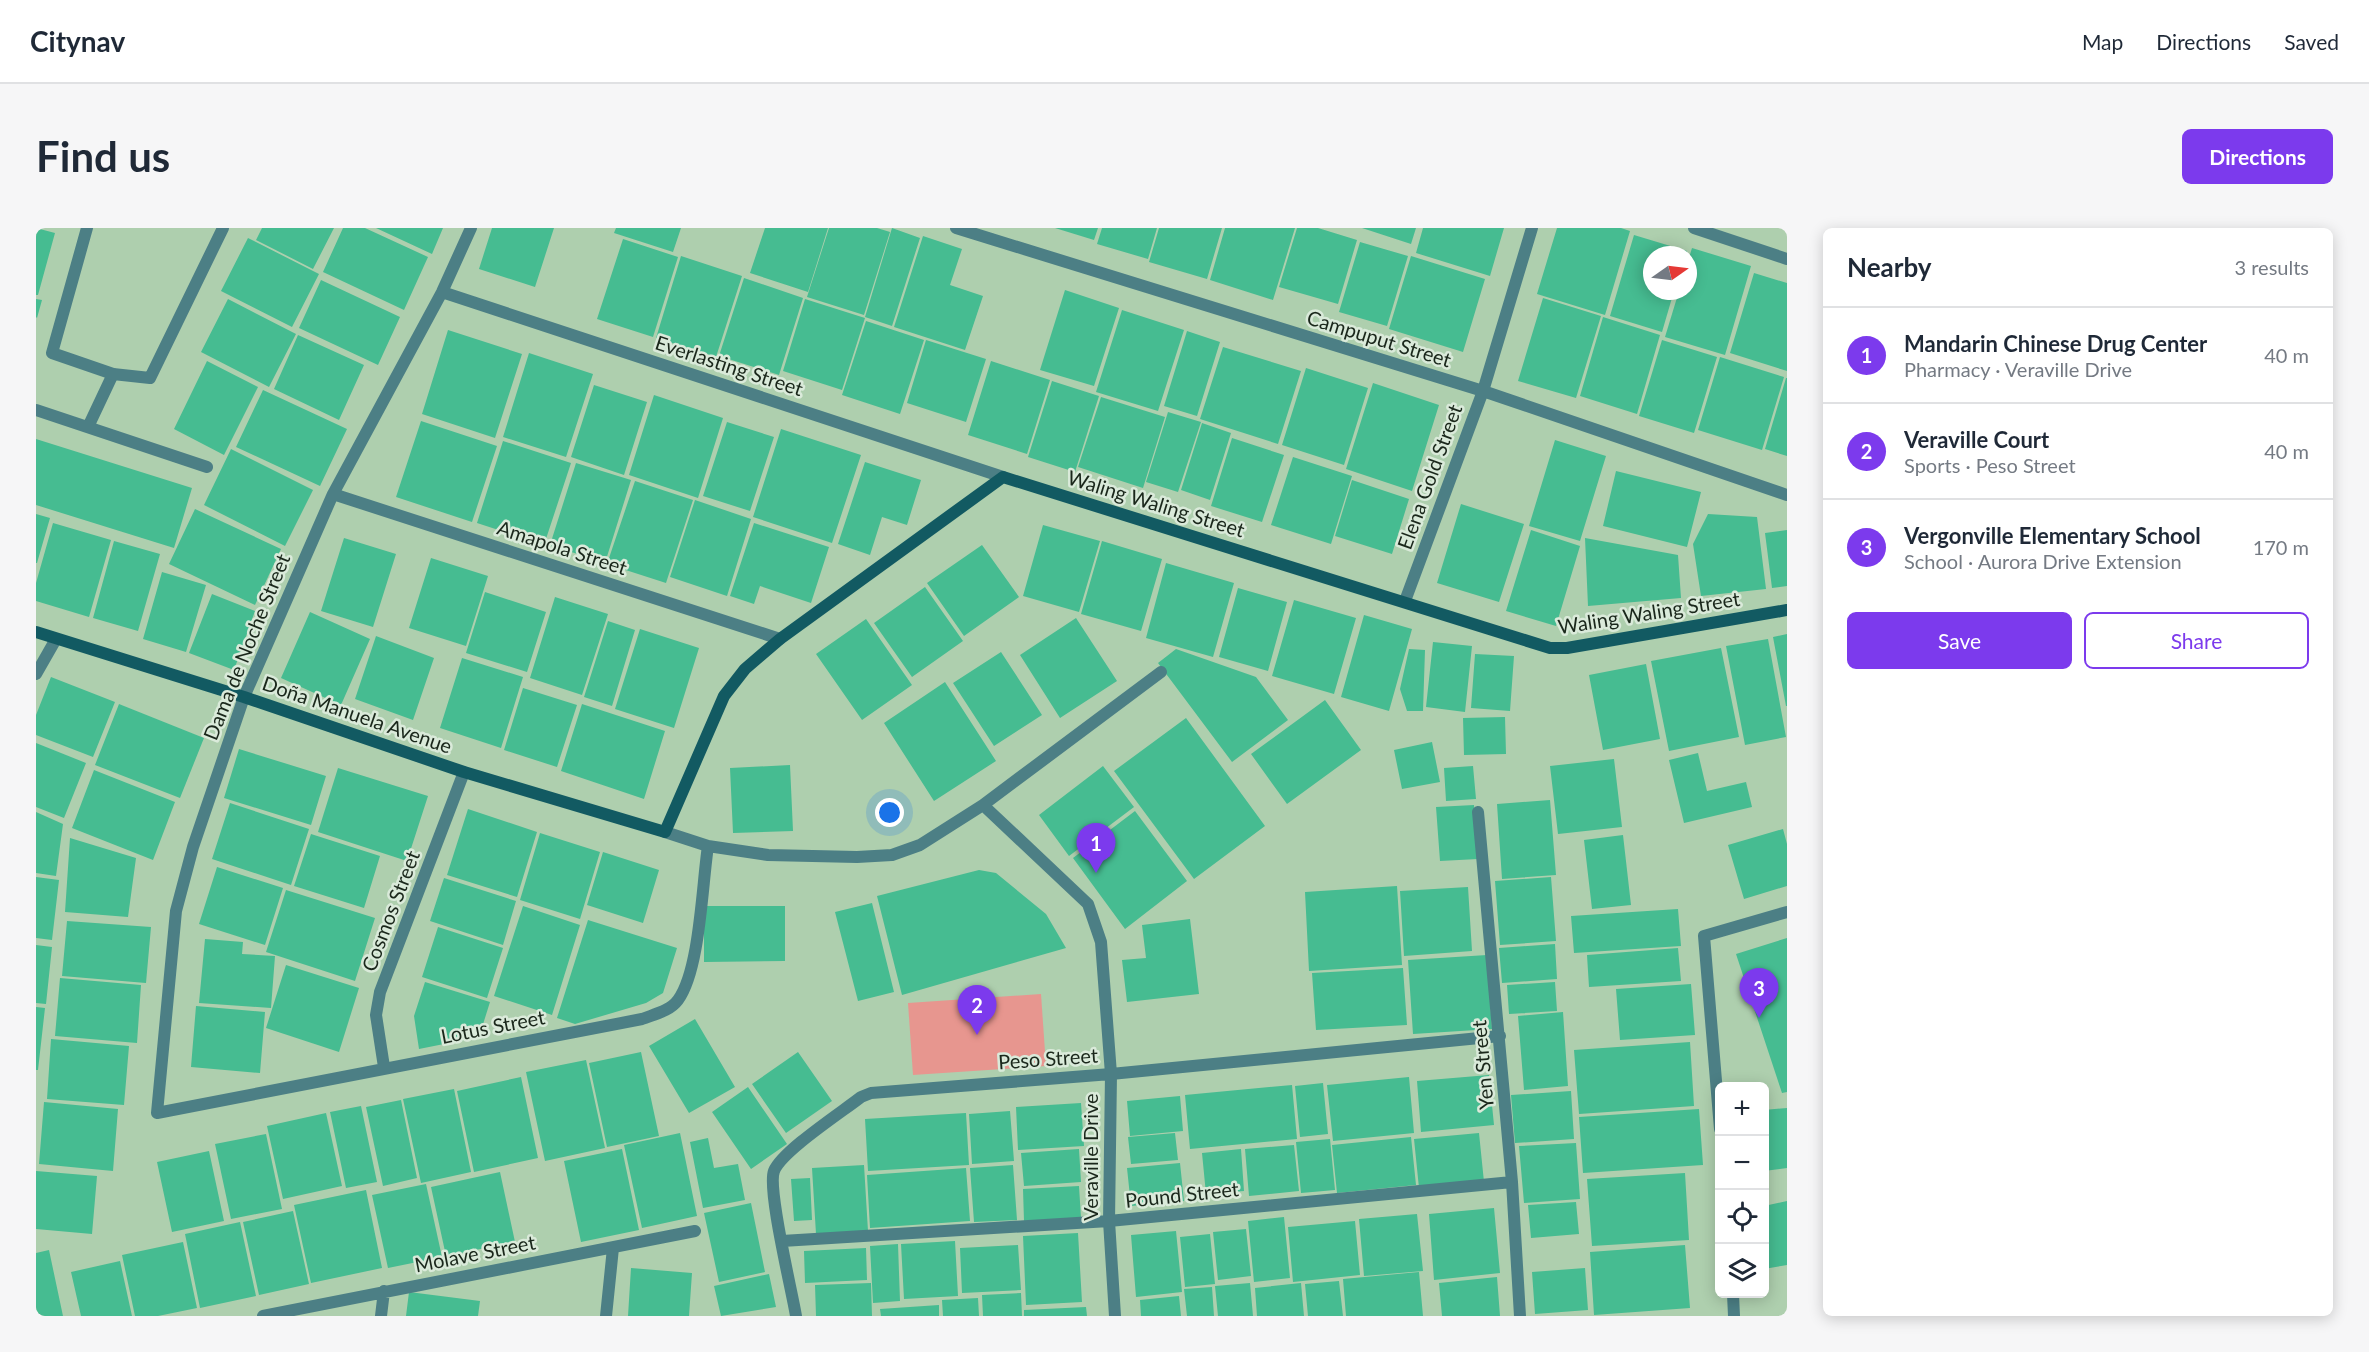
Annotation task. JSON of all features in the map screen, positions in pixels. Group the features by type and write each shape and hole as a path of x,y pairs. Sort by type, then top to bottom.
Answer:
{"street":[{"path":"87,228 52,353 113,374 150,378 223,228"},
{"name":"Dama de Noche Street","path":"157,1113 176,911 193,847 244,697 333,494 442,292 471,228"},
{"name":"Campuput Street","path":"956,228 1483,392 1787,495"},
{"name":"Elena Gold Street","path":"1405,601 1483,392 1532,228"},
{"path":"1695,228 1787,259"},
{"name":"Everlasting Street","path":"442,292 1003,477"},
{"path":"88,427 113,374"},
{"path":"36,410 207,468"},
{"path":"1003,477 780,639 745,669 724,696 665,832 708,846 768,855 857,857 892,855 920,845 983,805 1161,672"},
{"name":"Waling Waling Street","path":"1003,477 1550,648 1567,648 1787,610"},
{"name":"Amapola Street","path":"333,494 780,639"},
{"name":"Doña Manuela Avenue","path":"36,632 244,697 464,772 665,832"},
{"path":"36,674 56,639"},
{"name":"Cosmos Street","path":"384,1067 376,1015 380,992 464,772"},
{"name":"Veraville Drive","path":"983,805 1088,904 1101,942 1111,1074 1109,1221 1115,1316"},
{"name":"Yen Street","path":"1478,812 1500,1036 1520,1316"},
{"name":"Lotus Street","path":"157,1113 384,1067 642,1019 668,1010 682,993 692,966 708,846"},
{"path":"1715,1082 1704,936 1787,912"},
{"name":"Peso Street","path":"796,1316 774,1196 774,1172 786,1156 861,1097 884,1091 1111,1074 1500,1036"},
{"name":"Pound Street","path":"782,1241 1109,1221 1512,1182"},
{"name":"Molave Street","path":"263,1316 695,1231"},
{"path":"606,1316 613,1248"},
{"path":"381,1316 384,1292"},
{"path":"1733,1298 1734,1316"}],"shaded area":[{"path":"1041,994 1046,1066 913,1075 908,1003"}],"building":[{"path":"36,228 55,233 38,295 36,295"},
{"path":"262,228 334,228 313,269 256,240"},
{"path":"343,228 365,228 428,257 404,310 323,272"},
{"path":"376,228 443,228 432,254"},
{"path":"492,228 554,228 535,287 479,269"},
{"path":"616,228 681,228 673,252 614,233"},
{"path":"765,228 828,228 808,292 750,273"},
{"path":"829,228 877,228 890,232 864,315 807,297"},
{"path":"892,228 920,238 892,326 865,317"},
{"path":"1055,228 1098,228 1094,240"},
{"path":"1102,228 1157,228 1148,259 1097,244"},
{"path":"1159,228 1222,228 1207,279 1149,262"},
{"path":"1225,228 1295,228 1273,300 1210,280"},
{"path":"1297,228 1318,228 1357,240 1338,304 1279,287"},
{"path":"1362,228 1416,228 1411,244"},
{"path":"1423,228 1504,228 1490,276 1416,253"},
{"path":"1557,228 1621,228 1630,231 1605,315 1537,294"},
{"path":"1634,235 1670,246 1643,246 1643,300 1671,300 1662,332 1610,316"},
{"path":"923,236 962,249 950,285 983,296 965,350 894,327"},
{"path":"248,238 319,274 292,327 221,291"},
{"path":"623,239 678,257 653,337 597,319"},
{"path":"1360,242 1408,256 1387,326 1339,312"},
{"path":"1697,250 1751,266 1725,355 1665,337 1676,300 1697,300"},
{"path":"681,256 742,276 716,357 656,338"},
{"path":"1411,256 1485,279 1463,352 1389,329"},
{"path":"1754,273 1787,283 1787,371 1730,353"},
{"path":"744,278 803,298 779,375 719,356"},
{"path":"321,280 400,317 378,365 299,328"},
{"path":"1065,290 1119,308 1094,386 1040,370"},
{"path":"1543,298 1601,316 1576,398 1518,381"},
{"path":"36,299 42,300 37,318 36,317"},
{"path":"228,299 296,334 269,387 201,352"},
{"path":"805,299 865,318 842,390 783,371"},
{"path":"1122,310 1184,330 1158,411 1096,392"},
{"path":"1603,317 1660,335 1637,414 1580,396"},
{"path":"866,321 924,340 900,414 842,395"},
{"path":"448,330 522,354 495,438 422,414"},
{"path":"1187,331 1220,342 1197,416 1164,406"},
{"path":"298,335 364,365 339,420 274,389"},
{"path":"926,340 986,359 966,422 907,403"},
{"path":"1662,340 1717,357 1694,433 1639,416"},
{"path":"1223,347 1301,371 1278,444 1200,419"},
{"path":"529,353 593,374 566,457 503,437"},
{"path":"1720,357 1784,377 1762,450 1698,430"},
{"path":"207,361 258,387 224,455 174,429"},
{"path":"991,361 1050,380 1027,454 968,435"},
{"path":"1306,368 1368,388 1344,465 1282,445"},
{"path":"1787,378 1787,456 1765,449"},
{"path":"1052,381 1099,396 1075,472 1028,457"},
{"path":"1373,383 1439,405 1412,491 1346,469"},
{"path":"594,385 647,402 624,475 571,457"},
{"path":"263,390 347,429 320,486 236,447"},
{"path":"654,395 723,418 698,498 629,475"},
{"path":"1101,397 1165,417 1143,488 1078,467"},
{"path":"1168,412 1201,422 1178,492 1146,482"},
{"path":"421,421 497,446 472,522 396,497"},
{"path":"727,422 774,437 750,511 703,496"},
{"path":"1202,423 1231,433 1210,500 1181,490"},
{"path":"781,429 861,455 832,543 753,517"},
{"path":"1232,438 1284,455 1262,522 1211,506"},
{"path":"36,439 192,488 174,548 36,505"},
{"path":"1555,440 1606,456 1580,541 1529,526"},
{"path":"503,441 571,463 544,545 477,523"},
{"path":"231,449 313,490 285,546 204,505"},
{"path":"1293,457 1352,476 1331,544 1271,525"},
{"path":"865,462 921,480 907,525 882,517 870,555 838,544"},
{"path":"576,463 631,480 605,563 550,545"},
{"path":"1616,471 1701,492 1687,547 1603,526"},
{"path":"1352,480 1409,499 1392,554 1335,536"},
{"path":"635,481 693,500 666,583 607,564"},
{"path":"695,500 751,519 727,596 670,577"},
{"path":"1461,504 1524,524 1499,602 1437,583"},
{"path":"195,509 281,549 255,605 169,564"},
{"path":"36,514 50,518 37,563 36,563"},
{"path":"1708,514 1757,517 1766,589 1701,596 1693,544"},
{"path":"53,523 111,540 89,617 36,601 36,583"},
{"path":"754,523 829,547 811,603 760,586 754,604 730,596"},
{"path":"1043,525 1100,541 1079,612 1023,596"},
{"path":"1531,530 1580,546 1556,626 1506,611"},
{"path":"1787,530 1787,586 1772,588 1765,533"},
{"path":"344,538 396,554 373,627 321,611"},
{"path":"1585,538 1678,555 1681,598 1588,606"},
{"path":"114,541 160,554 138,631 93,618"},
{"path":"1102,541 1162,559 1141,631 1081,614"},
{"path":"982,545 1019,597 964,636 927,583"},
{"path":"431,558 488,576 466,646 409,628"},
{"path":"1166,563 1234,583 1213,657 1146,638"},
{"path":"162,572 206,585 186,652 143,639"},
{"path":"925,587 963,641 912,677 874,623"},
{"path":"1238,588 1287,602 1268,671 1219,657"},
{"path":"485,592 546,612 527,672 466,653"},
{"path":"212,594 255,611 234,670 189,653"},
{"path":"555,597 608,614 582,695 530,678"},
{"path":"1294,600 1356,618 1334,694 1272,676"},
{"path":"310,612 370,639 341,705 281,678"},
{"path":"1364,615 1412,629 1389,711 1341,697"},
{"path":"1076,618 1117,681 1060,718 1020,655"},
{"path":"866,619 912,685 862,720 816,654"},
{"path":"608,621 635,630 612,706 584,697"},
{"path":"640,629 699,648 674,728 615,709"},
{"path":"1787,634 1787,706 1786,706 1773,637"},
{"path":"376,636 434,658 413,720 355,699"},
{"path":"1768,639 1786,737 1745,745 1726,646"},
{"path":"1433,642 1472,646 1465,712 1426,707"},
{"path":"1721,648 1739,737 1669,751 1651,661"},
{"path":"1176,649 1256,677 1288,720 1232,762 1158,663"},
{"path":"1409,649 1425,650 1423,711 1407,711 1400,689"},
{"path":"1001,652 1042,715 994,746 953,683"},
{"path":"1475,654 1514,656 1510,711 1471,708"},
{"path":"462,658 523,677 501,748 440,728"},
{"path":"1646,664 1660,739 1603,750 1589,675"},
{"path":"51,677 115,702 93,757 36,735 36,715"},
{"path":"945,682 996,761 934,801 884,723"},
{"path":"523,688 577,705 557,767 504,750"},
{"path":"1325,700 1361,750 1287,804 1251,754"},
{"path":"119,704 204,738 180,798 95,765"},
{"path":"582,704 665,731 644,799 561,771"},
{"path":"1505,717 1506,754 1464,755 1463,718"},
{"path":"1186,718 1265,826 1194,879 1114,771"},
{"path":"1432,742 1440,782 1402,789 1394,750"},
{"path":"36,743 86,763 64,818 36,807"},
{"path":"239,749 326,776 311,825 224,798"},
{"path":"1698,753 1707,791 1746,782 1752,807 1684,823 1669,760"},
{"path":"1614,759 1622,827 1558,834 1550,766"},
{"path":"790,765 793,831 733,833 730,768"},
{"path":"1103,766 1134,807 1069,856 1039,815"},
{"path":"1473,766 1476,799 1446,801 1444,768"},
{"path":"338,768 428,796 407,861 318,832"},
{"path":"94,770 175,802 153,860 72,828"},
{"path":"1550,800 1556,875 1502,879 1497,804"},
{"path":"230,803 309,829 291,885 212,859"},
{"path":"1474,805 1478,859 1440,861 1436,807"},
{"path":"468,809 537,832 517,897 447,875"},
{"path":"1135,811 1187,881 1125,929 1073,858"},
{"path":"36,812 63,824 56,876 36,873"},
{"path":"1783,829 1787,844 1787,886 1744,899 1728,845"},
{"path":"540,833 600,852 580,919 520,900"},
{"path":"311,834 380,856 364,908 294,886"},
{"path":"1623,835 1631,905 1592,909 1584,840"},
{"path":"70,838 136,858 128,917 65,912"},
{"path":"603,852 659,870 643,923 587,905"},
{"path":"217,867 283,888 265,945 199,924"},
{"path":"979,870 996,873 1046,914 1066,948 902,995 877,896"},
{"path":"36,877 59,880 52,940 36,938"},
{"path":"1551,877 1556,941 1500,945 1495,881"},
{"path":"444,878 516,901 503,945 430,921"},
{"path":"1397,886 1402,965 1309,971 1305,892"},
{"path":"1468,887 1472,951 1404,956 1400,891"},
{"path":"286,890 375,918 355,981 266,952"},
{"path":"872,903 894,992 858,1001 835,912"},
{"path":"523,906 580,925 552,1015 494,996"},
{"path":"704,906 785,906 785,961 704,962"},
{"path":"1678,909 1681,946 1574,953 1571,916"},
{"path":"1190,919 1199,994 1127,1002 1122,960 1146,958 1142,925"},
{"path":"588,920 677,948 663,993 646,1003 575,1024 557,1018"},
{"path":"67,921 151,927 146,983 62,976"},
{"path":"438,927 503,948 487,998 422,977"},
{"path":"1787,938 1787,1092 1782,1093 1736,954"},
{"path":"205,939 243,942 242,954 275,956 271,1008 199,1003"},
{"path":"1555,944 1557,979 1502,983 1499,948"},
{"path":"36,945 52,947 46,1004 36,1003"},
{"path":"1678,948 1681,981 1589,987 1587,955"},
{"path":"1487,955 1492,1029 1413,1034 1408,960"},
{"path":"286,965 359,988 339,1052 266,1028"},
{"path":"1403,968 1407,1025 1316,1030 1312,973"},
{"path":"60,978 141,985 137,1043 55,1036"},
{"path":"425,982 490,1002 479,1037 419,1049 414,1016"},
{"path":"1555,982 1557,1011 1509,1014 1507,985"},
{"path":"1691,984 1695,1035 1620,1040 1616,989"},
{"path":"196,1006 265,1012 260,1073 191,1067"},
{"path":"36,1007 45,1008 38,1070 36,1070"},
{"path":"1563,1012 1568,1086 1524,1090 1518,1016"},
{"path":"695,1019 735,1087 689,1113 649,1046"},
{"path":"51,1039 129,1046 124,1105 47,1099"},
{"path":"1690,1042 1694,1106 1579,1114 1574,1050"},
{"path":"641,1052 659,1136 607,1147 589,1063"},
{"path":"798,1052 832,1101 786,1133 752,1084"},
{"path":"586,1060 605,1148 545,1161 526,1072"},
{"path":"1489,1075 1494,1125 1421,1132 1417,1081"},
{"path":"521,1077 538,1158 474,1172 457,1091"},
{"path":"1409,1077 1414,1133 1333,1141 1327,1085"},
{"path":"1323,1083 1328,1134 1300,1137 1295,1086"},
{"path":"1292,1085 1297,1139 1190,1149 1185,1095"},
{"path":"748,1087 787,1144 751,1169 712,1112"},
{"path":"454,1089 471,1172 421,1183 403,1099"},
{"path":"1571,1091 1574,1139 1515,1143 1511,1095"},
{"path":"1180,1096 1183,1131 1130,1136 1127,1101"},
{"path":"401,1100 417,1178 383,1186 366,1107"},
{"path":"44,1102 118,1109 113,1171 39,1164"},
{"path":"1081,1103 1084,1146 1018,1150 1016,1107"},
{"path":"361,1106 377,1182 346,1188 330,1112"},
{"path":"1787,1108 1787,1168 1769,1170 1769,1110"},
{"path":"1699,1109 1703,1165 1583,1173 1579,1117"},
{"path":"1010,1111 1014,1161 972,1164 969,1114"},
{"path":"326,1113 342,1186 283,1199 267,1126"},
{"path":"966,1113 969,1165 868,1171 865,1119"},
{"path":"680,1133 697,1216 642,1228 624,1145"},
{"path":"1175,1133 1178,1160 1131,1164 1128,1137"},
{"path":"1479,1133 1484,1182 1419,1188 1414,1139"},
{"path":"266,1134 282,1209 231,1219 215,1144"},
{"path":"1411,1137 1416,1185 1337,1193 1332,1145"},
{"path":"708,1138 714,1168 738,1164 745,1200 703,1208 690,1142"},
{"path":"1330,1139 1335,1190 1301,1193 1296,1142"},
{"path":"1576,1143 1580,1199 1524,1203 1519,1146"},
{"path":"1294,1145 1299,1191 1249,1196 1245,1149"},
{"path":"622,1149 639,1230 581,1242 564,1161"},
{"path":"1079,1149 1081,1182 1024,1186 1021,1153"},
{"path":"1241,1149 1244,1191 1206,1194 1202,1153"},
{"path":"209,1151 224,1221 172,1232 157,1162"},
{"path":"1180,1163 1184,1201 1131,1206 1127,1168"},
{"path":"864,1165 868,1231 816,1234 812,1168"},
{"path":"1013,1165 1017,1220 974,1222 970,1168"},
{"path":"966,1168 970,1221 870,1228 867,1175"},
{"path":"36,1171 97,1176 92,1234 36,1229"},
{"path":"500,1172 515,1242 446,1256 431,1187"},
{"path":"1685,1173 1689,1240 1592,1246 1587,1179"},
{"path":"810,1178 812,1220 794,1221 791,1179"},
{"path":"426,1184 442,1257 388,1268 372,1195"},
{"path":"1079,1186 1081,1218 1024,1221 1023,1189"},
{"path":"366,1190 382,1268 311,1283 294,1205"},
{"path":"1787,1201 1787,1265 1769,1268 1769,1244 1769,1205"},
{"path":"1576,1202 1579,1234 1531,1238 1528,1205"},
{"path":"751,1203 765,1272 719,1282 704,1213"},
{"path":"1494,1208 1500,1273 1434,1280 1429,1214"},
{"path":"293,1211 309,1284 259,1295 243,1222"},
{"path":"1417,1214 1423,1271 1364,1276 1359,1219"},
{"path":"1284,1217 1290,1278 1254,1282 1248,1221"},
{"path":"1355,1221 1360,1275 1293,1282 1288,1227"},
{"path":"240,1222 256,1296 200,1308 185,1234"},
{"path":"1246,1229 1251,1276 1218,1280 1213,1232"},
{"path":"1176,1231 1182,1292 1136,1297 1131,1235"},
{"path":"1078,1233 1082,1302 1026,1305 1023,1236"},
{"path":"1210,1234 1215,1284 1185,1287 1180,1237"},
{"path":"955,1241 958,1296 904,1299 901,1244"},
{"path":"183,1242 197,1308 158,1316 135,1316 122,1255"},
{"path":"898,1244 900,1301 873,1303 870,1246"},
{"path":"1018,1245 1021,1290 962,1293 960,1248"},
{"path":"1685,1245 1690,1308 1594,1315 1590,1252"},
{"path":"866,1248 867,1280 805,1283 804,1251"},
{"path":"49,1250 63,1316 36,1316 36,1253"},
{"path":"120,1261 132,1316 81,1316 71,1272"},
{"path":"631,1268 692,1273 689,1316 628,1316"},
{"path":"1585,1268 1588,1310 1535,1314 1532,1272"},
{"path":"1419,1272 1423,1316 1346,1316 1343,1279"},
{"path":"769,1274 776,1307 721,1316 714,1286"},
{"path":"1497,1277 1500,1316 1442,1316 1439,1283"},
{"path":"1339,1281 1343,1316 1308,1316 1305,1284"},
{"path":"871,1283 872,1316 816,1316 815,1285"},
{"path":"1250,1283 1253,1316 1218,1316 1215,1286"},
{"path":"1301,1283 1304,1316 1257,1316 1255,1288"},
{"path":"1212,1287 1214,1316 1187,1316 1184,1289"},
{"path":"409,1292 480,1301 478,1316 406,1316"},
{"path":"1021,1293 1022,1316 983,1316 982,1295"},
{"path":"1179,1296 1181,1316 1141,1316 1140,1300"},
{"path":"978,1298 979,1316 943,1316 942,1300"},
{"path":"939,1305 939,1316 881,1316 880,1309"},
{"path":"1086,1307 1087,1316 1024,1316 1024,1310"}],"place":[{"name":"Mandarin Chinese Drug Center","path":"1096,873"},
{"name":"Vergonville Elementary School","path":"1759,1018"},
{"name":"Veraville Court","path":"977,1035"}]}
